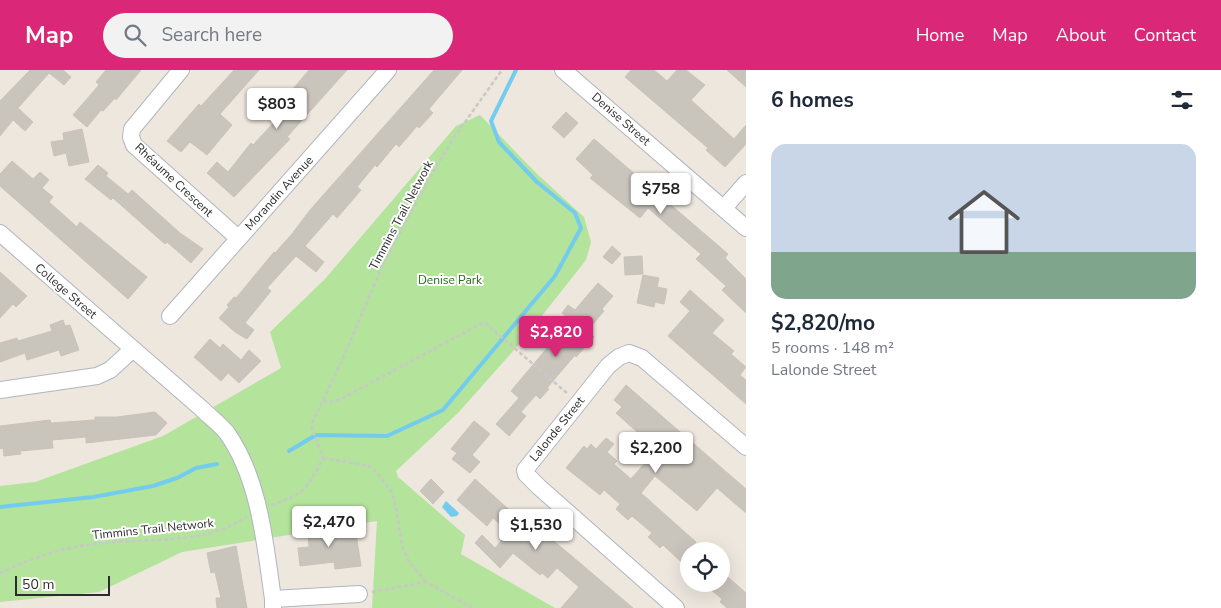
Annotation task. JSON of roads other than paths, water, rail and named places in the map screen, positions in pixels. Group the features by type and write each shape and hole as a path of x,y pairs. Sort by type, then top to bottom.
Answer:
{"street":[{"name":"Rhéaume Crescent","path":"181,70 132,129 131,137 134,145 238,238"},
{"name":"Morandin Avenue","path":"170,316 388,70"},
{"name":"Denise Street","path":"563,70 746,228"},
{"path":"724,208 746,183"},
{"name":"College Street","path":"0,233 226,432 241,457 258,509 273,603"},
{"path":"0,390 97,376 110,370 132,350"},
{"name":"Lalonde Street","path":"676,608 526,474 528,464 608,366 619,357 629,353 637,355 746,447"},
{"path":"273,603 359,594"}],"water":[{"path":"446,501 459,513 457,516 451,517 442,507"}],"waterway":[{"path":"289,451 316,435 387,436 443,410 555,276 581,228 575,213 537,182 499,142 491,121 516,70"},
{"path":"0,507 93,497 153,486 177,478 196,468 217,464"}],"park label":[{"name":"Denise Park","path":"450,280"}]}
